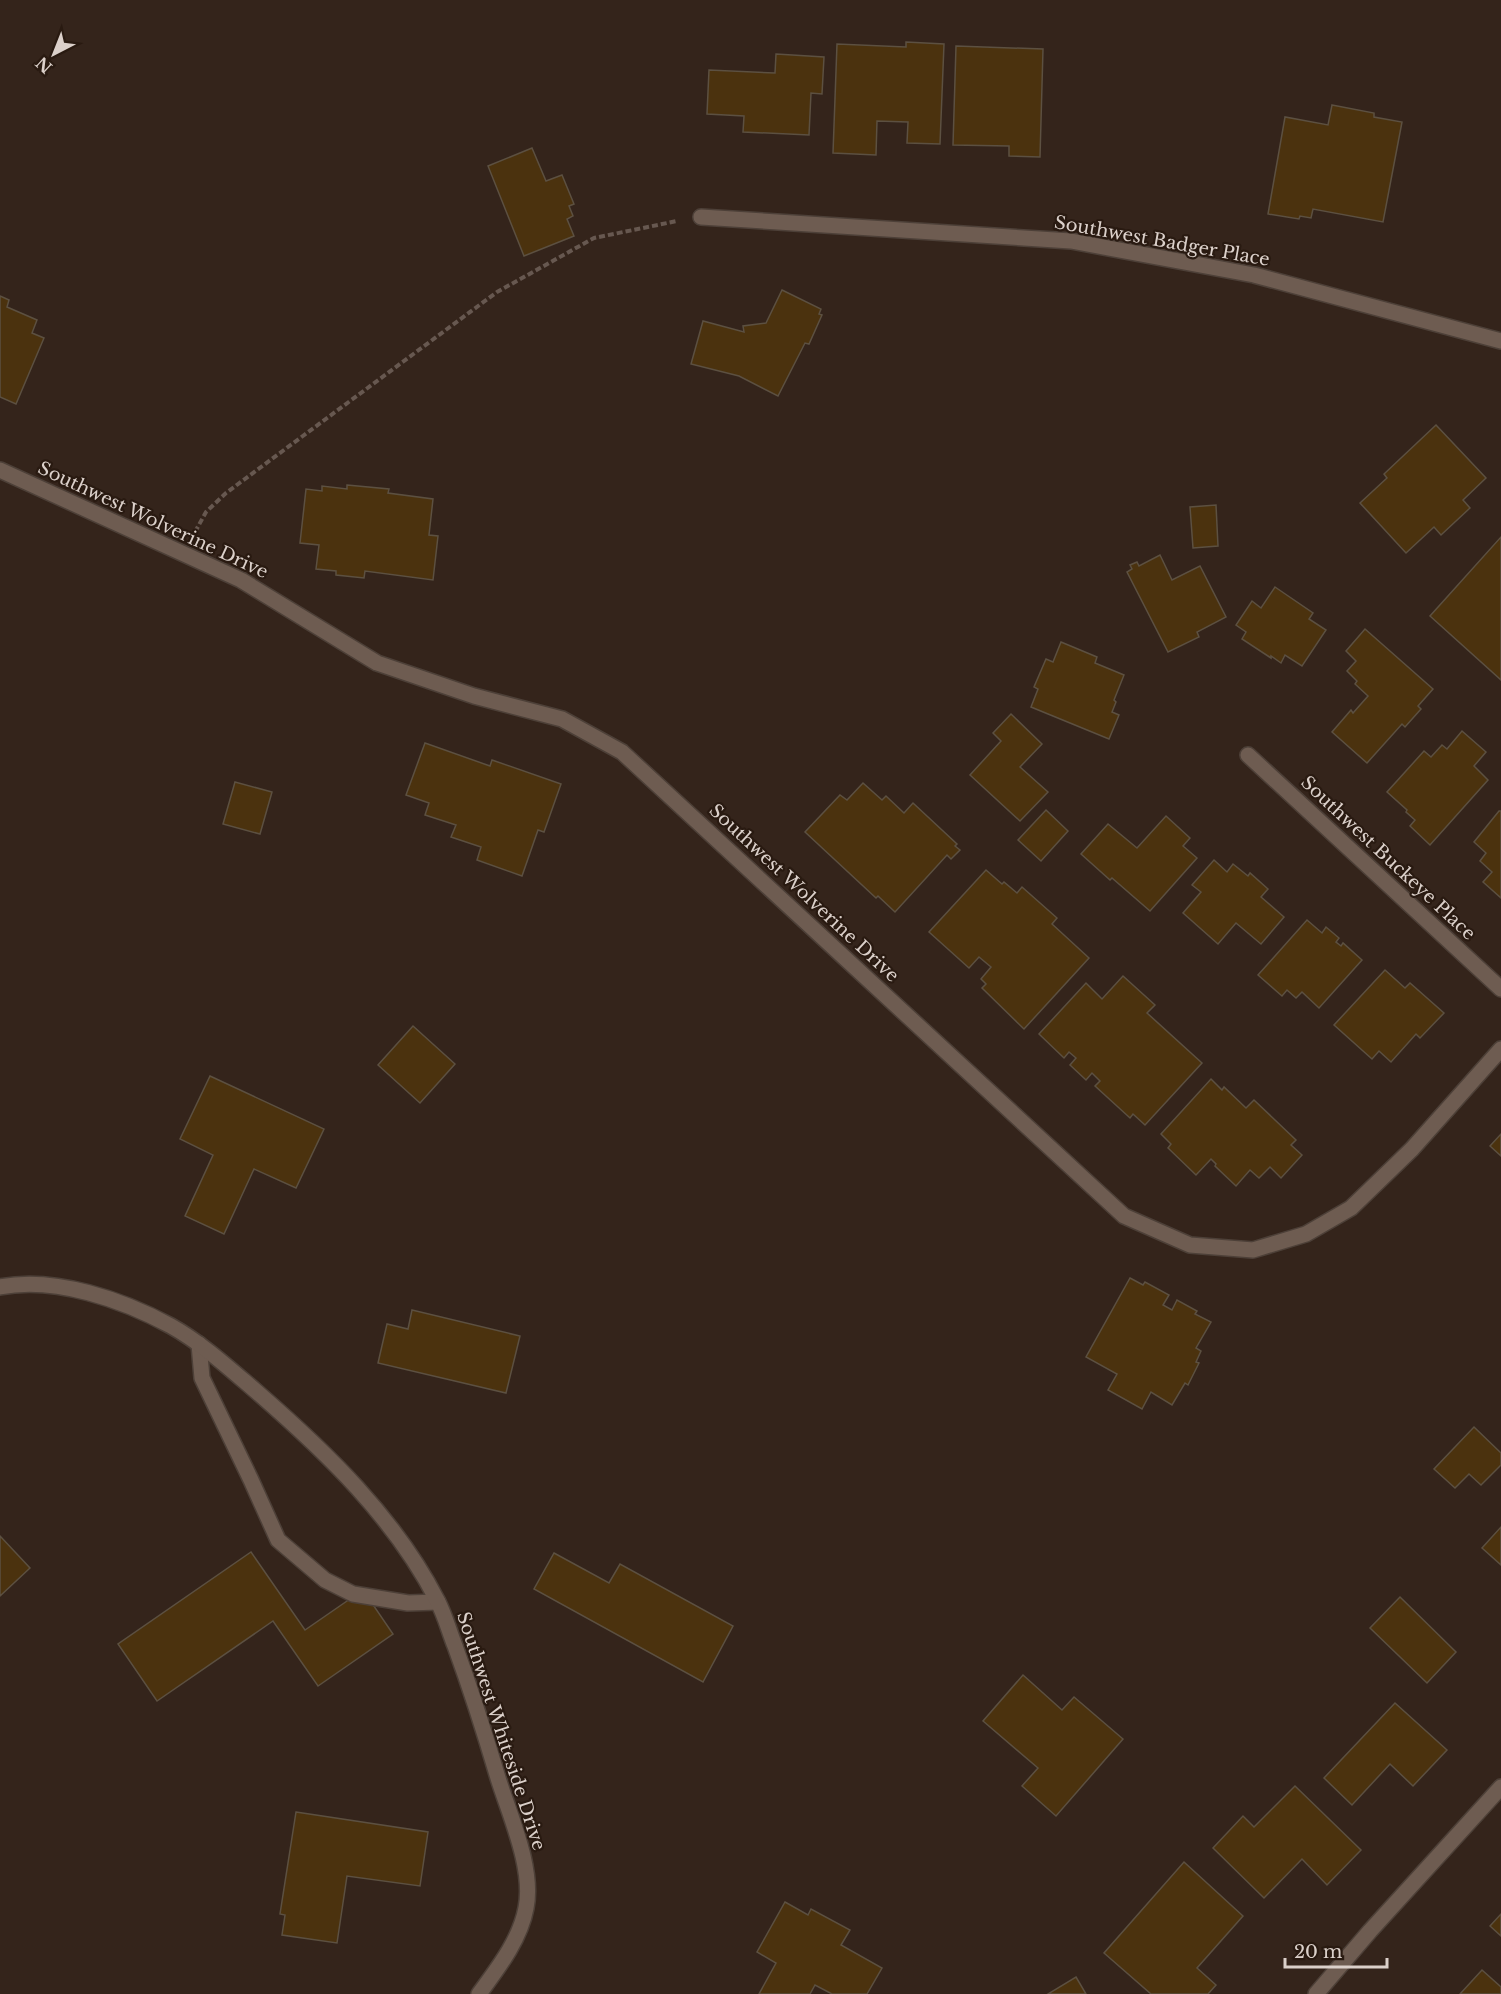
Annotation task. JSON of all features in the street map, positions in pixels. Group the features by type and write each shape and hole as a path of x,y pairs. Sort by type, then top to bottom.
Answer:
{"street":[{"name":"Southwest Badger Place","path":"701,217 1071,242 1254,275 1501,341"},
{"name":"Southwest Wolverine Drive","path":"0,470 241,580 377,663 474,696 562,719 622,752 1124,1216 1190,1245 1253,1250 1306,1234 1351,1208 1412,1149 1501,1049"},
{"name":"Southwest Buckeye Place","path":"1248,755 1501,989"},
{"name":"Southwest Whiteside Drive","path":"0,1287 56,1286 86,1293 134,1309 172,1327 199,1344 294,1425 378,1510 405,1544 438,1602 472,1690 526,1872 526,1907 515,1941 479,1994"},
{"path":"199,1344 202,1378 278,1540 325,1580 353,1594 408,1603 438,1602"},
{"path":"1316,1994 1501,1787"}],"path":[{"path":"184,554 206,512 226,494 497,292 594,238 701,217"}],"building":[{"path":"906,42 944,44 940,144 907,143 908,122 877,121 876,155 833,153 837,44 906,47"},
{"path":"956,46 1043,49 1040,157 1009,156 1009,146 953,145"},
{"path":"776,54 824,57 822,94 811,93 809,135 743,132 744,116 707,114 709,70 775,73"},
{"path":"1332,105 1374,113 1374,117 1402,122 1383,222 1313,209 1311,218 1300,216 1299,219 1268,214 1285,117 1328,125"},
{"path":"532,148 546,181 562,175 574,204 569,206 573,216 567,219 574,236 524,256 488,166"},
{"path":"782,290 821,309 819,314 822,315 809,344 805,343 778,396 739,376 691,364 703,321 744,332 743,326 766,323"},
{"path":"0,296 9,300 7,307 37,320 32,333 44,338 16,404 0,397"},
{"path":"1436,425 1486,478 1463,500 1470,508 1441,535 1434,527 1406,553 1360,503 1387,478 1384,474"},
{"path":"347,485 389,489 388,493 433,499 429,535 438,536 433,580 365,571 364,578 336,575 336,571 316,569 319,545 300,543 306,489 322,491 322,486 347,489"},
{"path":"1216,505 1218,546 1193,548 1190,507"},
{"path":"1501,537 1501,680 1430,616"},
{"path":"1160,555 1172,580 1200,566 1226,617 1197,632 1199,637 1168,652 1127,572 1132,569 1130,565 1137,562 1139,566"},
{"path":"1275,587 1313,613 1309,619 1326,630 1302,666 1285,655 1281,663 1271,656 1271,658 1242,639 1246,632 1236,625 1252,601 1261,608"},
{"path":"1365,629 1433,689 1418,706 1421,709 1405,727 1402,724 1367,763 1332,732 1351,710 1353,713 1368,696 1355,684 1357,681 1347,671 1356,661 1346,651"},
{"path":"1061,642 1097,657 1095,663 1124,675 1112,712 1119,715 1109,739 1031,707 1038,689 1034,687 1046,659 1053,662"},
{"path":"1011,714 1042,744 1020,767 1048,792 1020,821 970,775 1001,741 993,733"},
{"path":"1462,731 1486,752 1474,766 1488,780 1430,845 1410,826 1415,820 1406,812 1407,810 1387,792 1424,751 1431,757 1442,745 1447,749"},
{"path":"425,743 490,766 492,760 561,784 544,832 538,830 522,876 477,860 481,847 451,837 456,825 425,815 429,803 406,795"},
{"path":"235,782 272,792 260,834 223,824"},
{"path":"863,783 882,800 886,796 904,813 913,803 957,844 955,846 960,850 951,859 947,855 895,912 878,896 876,898 805,832 840,795 847,800"},
{"path":"1046,810 1068,831 1041,861 1018,840"},
{"path":"1501,811 1501,898 1483,882 1492,872 1480,861 1486,853 1474,842"},
{"path":"1166,816 1190,838 1183,846 1197,858 1150,911 1081,854 1108,824 1137,848"},
{"path":"1214,860 1227,872 1233,864 1248,876 1250,873 1268,889 1261,897 1284,917 1261,944 1236,923 1218,944 1183,913 1201,892 1192,885"},
{"path":"986,870 1017,893 1022,887 1057,918 1052,924 1089,958 1024,1029 982,988 986,984 981,979 991,967 979,957 969,968 929,932"},
{"path":"1307,920 1322,933 1326,927 1339,938 1336,942 1341,946 1343,943 1362,960 1319,1008 1302,992 1296,998 1287,990 1282,996 1258,975"},
{"path":"1385,970 1405,988 1410,983 1444,1013 1420,1038 1416,1034 1391,1062 1379,1051 1372,1059 1334,1025"},
{"path":"1123,976 1155,1005 1147,1013 1202,1063 1145,1125 1133,1114 1130,1118 1095,1086 1100,1081 1092,1073 1086,1080 1070,1065 1076,1058 1069,1052 1064,1058 1039,1034 1086,983 1102,999"},
{"path":"413,1026 455,1064 420,1103 378,1065"},
{"path":"210,1076 324,1129 296,1188 254,1169 224,1234 185,1216 213,1155 180,1139"},
{"path":"1211,1079 1222,1090 1224,1087 1246,1108 1254,1100 1296,1140 1291,1145 1302,1155 1281,1178 1270,1167 1259,1178 1250,1170 1236,1186 1215,1166 1216,1164 1211,1159 1196,1175 1168,1148 1171,1144 1161,1134"},
{"path":"1501,1134 1501,1156 1490,1146"},
{"path":"1130,1278 1143,1285 1145,1282 1169,1295 1163,1305 1172,1310 1177,1300 1197,1311 1195,1314 1211,1322 1196,1348 1201,1351 1196,1362 1199,1363 1188,1385 1185,1383 1172,1405 1151,1392 1142,1409 1108,1390 1117,1374 1086,1357"},
{"path":"412,1310 520,1336 506,1393 378,1363 387,1324 408,1329"},
{"path":"1474,1427 1501,1453 1501,1465 1481,1485 1469,1474 1455,1488 1434,1469"},
{"path":"1501,1527 1501,1565 1482,1548"},
{"path":"0,1536 30,1568 0,1596"},
{"path":"251,1552 305,1630 363,1590 393,1634 318,1686 273,1621 157,1701 118,1644"},
{"path":"554,1553 609,1583 620,1564 733,1626 703,1682 534,1589"},
{"path":"1400,1597 1456,1652 1427,1683 1370,1628"},
{"path":"1023,1675 1062,1710 1074,1697 1123,1739 1056,1816 1022,1786 1038,1768 983,1721"},
{"path":"1395,1703 1447,1750 1413,1786 1390,1764 1352,1805 1324,1778"},
{"path":"1295,1786 1361,1850 1327,1885 1302,1859 1264,1898 1213,1848 1243,1816 1254,1827"},
{"path":"296,1812 428,1832 420,1886 347,1876 337,1943 282,1935 285,1915 280,1914"},
{"path":"1184,1862 1243,1916 1197,1968 1216,1985 1208,1994 1151,1994 1104,1953"},
{"path":"785,1902 808,1915 811,1909 850,1930 841,1945 882,1968 867,1994 832,1994 815,1985 810,1994 759,1994 776,1963 757,1952"},
{"path":"1501,1914 1501,1936 1490,1926"},
{"path":"1482,1970 1501,1987 1501,1994 1460,1994"},
{"path":"1076,1977 1086,1994 1048,1994"}]}
